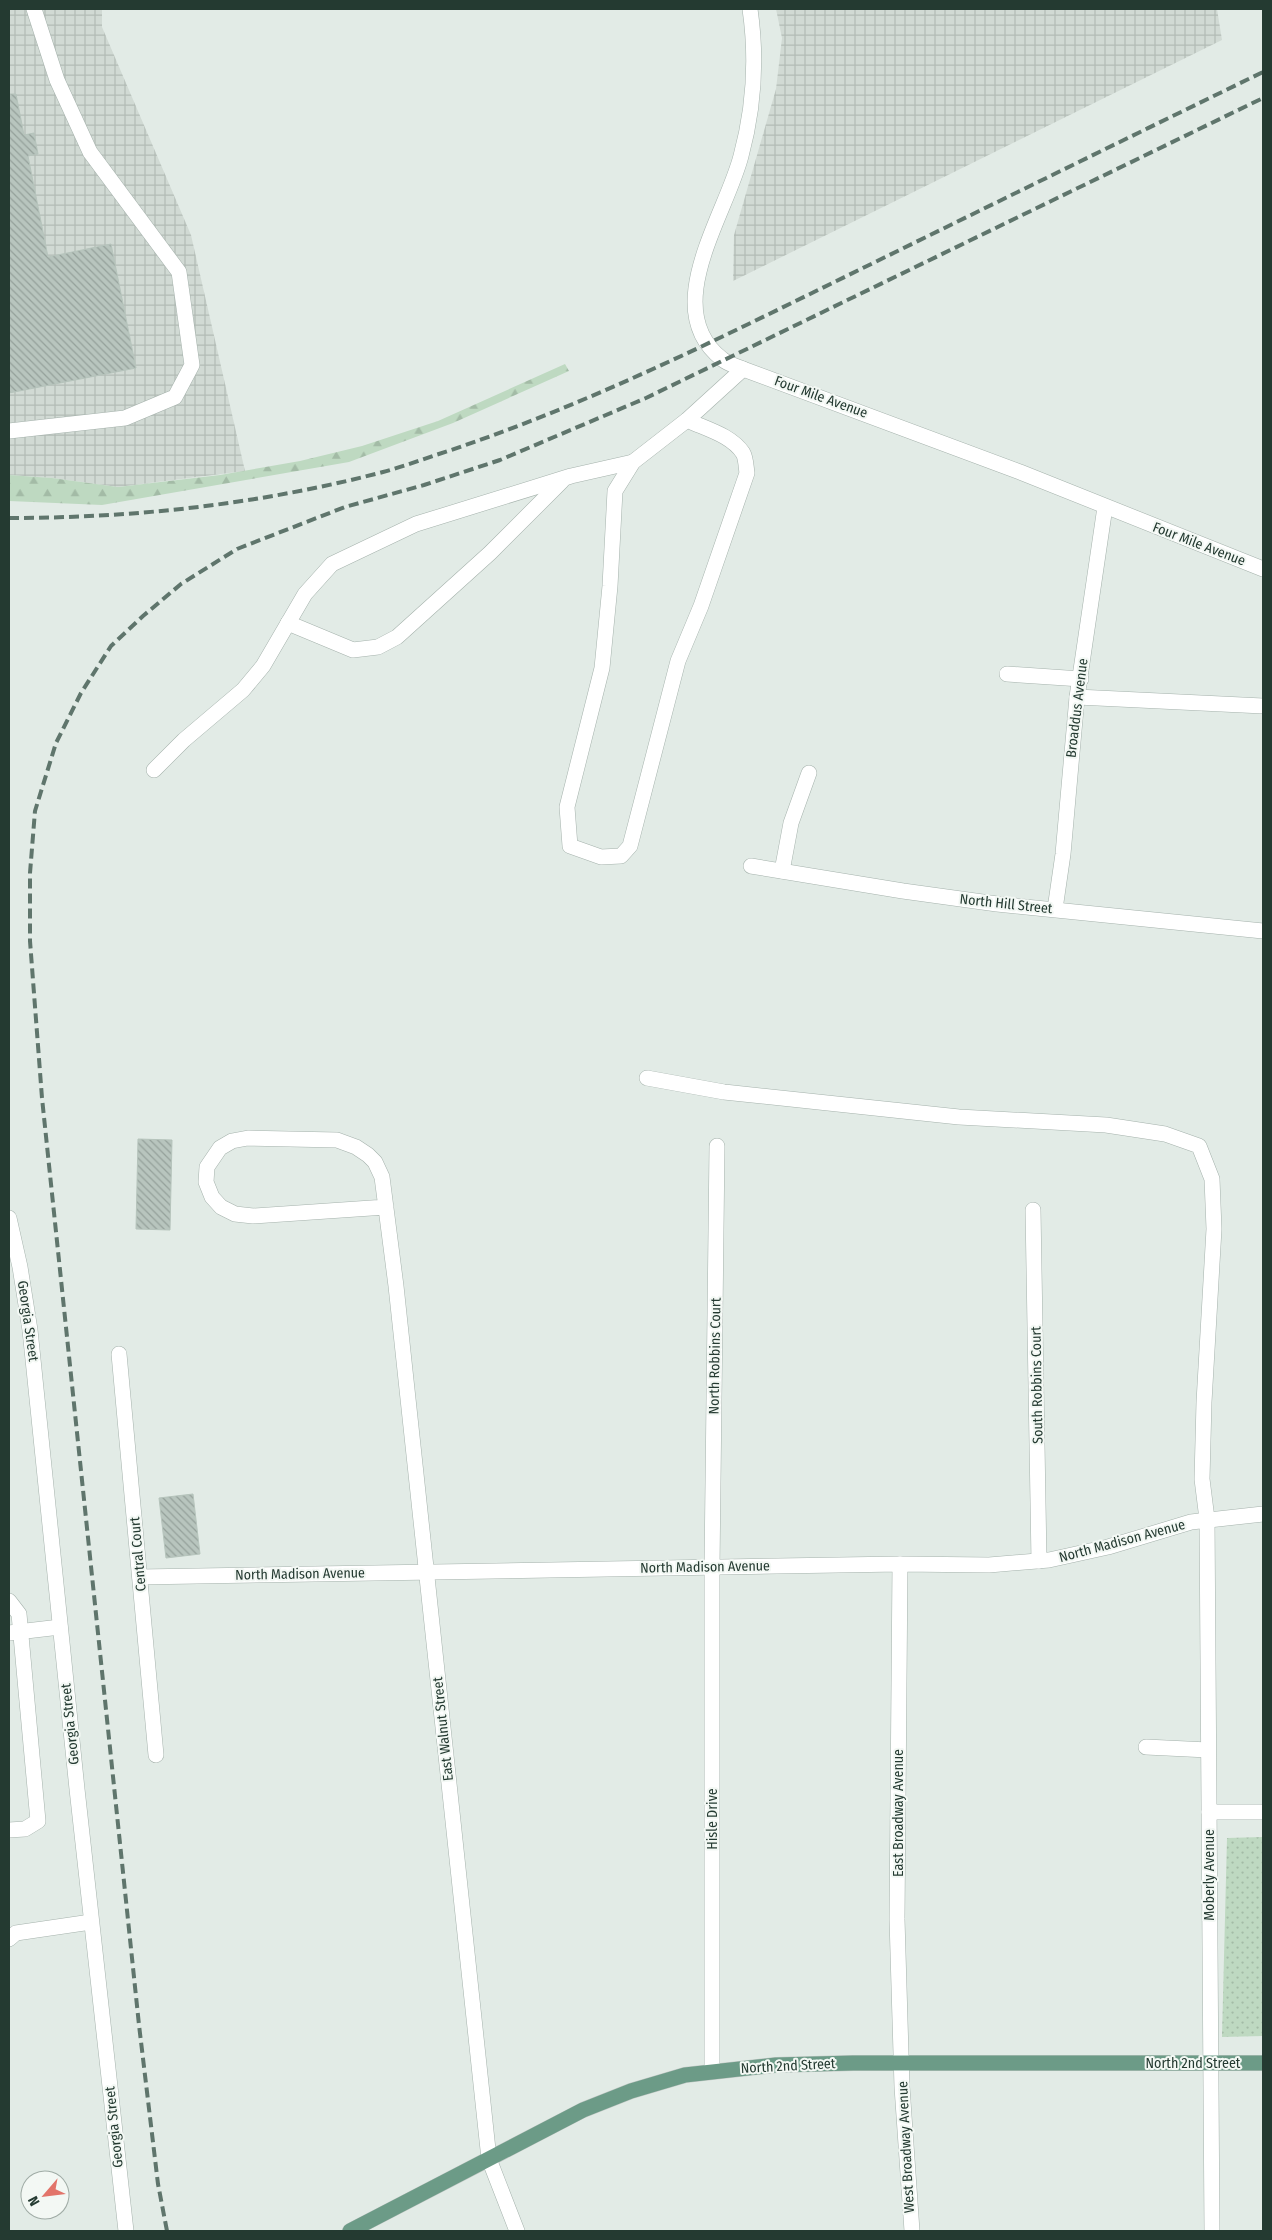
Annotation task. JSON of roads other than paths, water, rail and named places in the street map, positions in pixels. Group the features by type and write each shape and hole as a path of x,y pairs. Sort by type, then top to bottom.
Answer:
{"main road":[{"name":"North 2nd Street","path":"350,2231 583,2110 669,2078 712,2071 776,2065 902,2062 1263,2063"}],"street":[{"path":"9,431 125,418 175,397 192,365 179,272 90,152 57,80 34,9"},
{"name":"Four Mile Avenue","path":"750,9 754,75 747,129 733,182 702,260 694,295 695,312 699,326 709,344 723,360 1004,466 1263,569"},
{"path":"688,420 723,436 735,444 744,455 747,473 701,606 678,661 630,846 622,856 601,857 570,846 567,807 602,668 610,586 615,491 633,462 688,420 743,369"},
{"path":"154,770 184,740 243,690 263,666 305,594 332,564 416,524 565,478 633,462"},
{"path":"288,623 352,650 378,648 398,637 490,553 565,478"},
{"name":"Broaddus Avenue","path":"1055,909 1063,854 1077,697 1105,507"},
{"path":"1007,674 1081,678"},
{"path":"1077,697 1263,706"},
{"path":"782,871 791,823 809,773"},
{"name":"North Hill Street","path":"751,866 922,894 1263,931"},
{"name":"Moberly Avenue","path":"647,1078 724,1092 959,1117 1106,1125 1165,1134 1199,1146 1212,1179 1214,1229 1202,1479 1207,1519 1212,2231"},
{"name":"East Walnut Street","path":"386,1208 253,1216 235,1214 221,1207 212,1197 206,1182 207,1167 220,1148 232,1141 248,1138 337,1140 356,1147 375,1162 382,1177 386,1208 397,1299 489,2159 517,2231"},
{"name":"North Robbins Court","path":"712,1567 717,1146"},
{"name":"South Robbins Court","path":"1033,1210 1039,1561"},
{"name":"Georgia Street","path":"9,1218 20,1267 30,1330 60,1627 126,2231"},
{"name":"Central Court","path":"119,1354 156,1755"},
{"name":"North Madison Avenue","path":"140,1577 900,1564 989,1565 1039,1561 1079,1554 1207,1519 1263,1514"},
{"name":"East Broadway Avenue","path":"900,1564 897,1919 902,2062"},
{"name":"Hisle Drive","path":"712,1567 712,2071"},
{"path":"9,1601 19,1614 15,1632 38,1821 25,1829 9,1830"},
{"path":"15,1632 60,1627"},
{"path":"1146,1747 1208,1750"},
{"path":"1209,1812 1263,1812"},
{"path":"9,1939 16,1933 92,1922"},
{"name":"West Broadway Avenue","path":"902,2062 912,2231"}],"railway":[{"path":"9,518 151,512 245,501 291,493 391,470 495,435 588,398 724,336 1263,72"},
{"path":"167,2231 158,2184 139,2025 42,1098 30,941 30,873 35,811 56,743 81,693 111,646 143,616 181,584 237,549 345,507 424,485 500,460 646,398 1263,98"}]}
